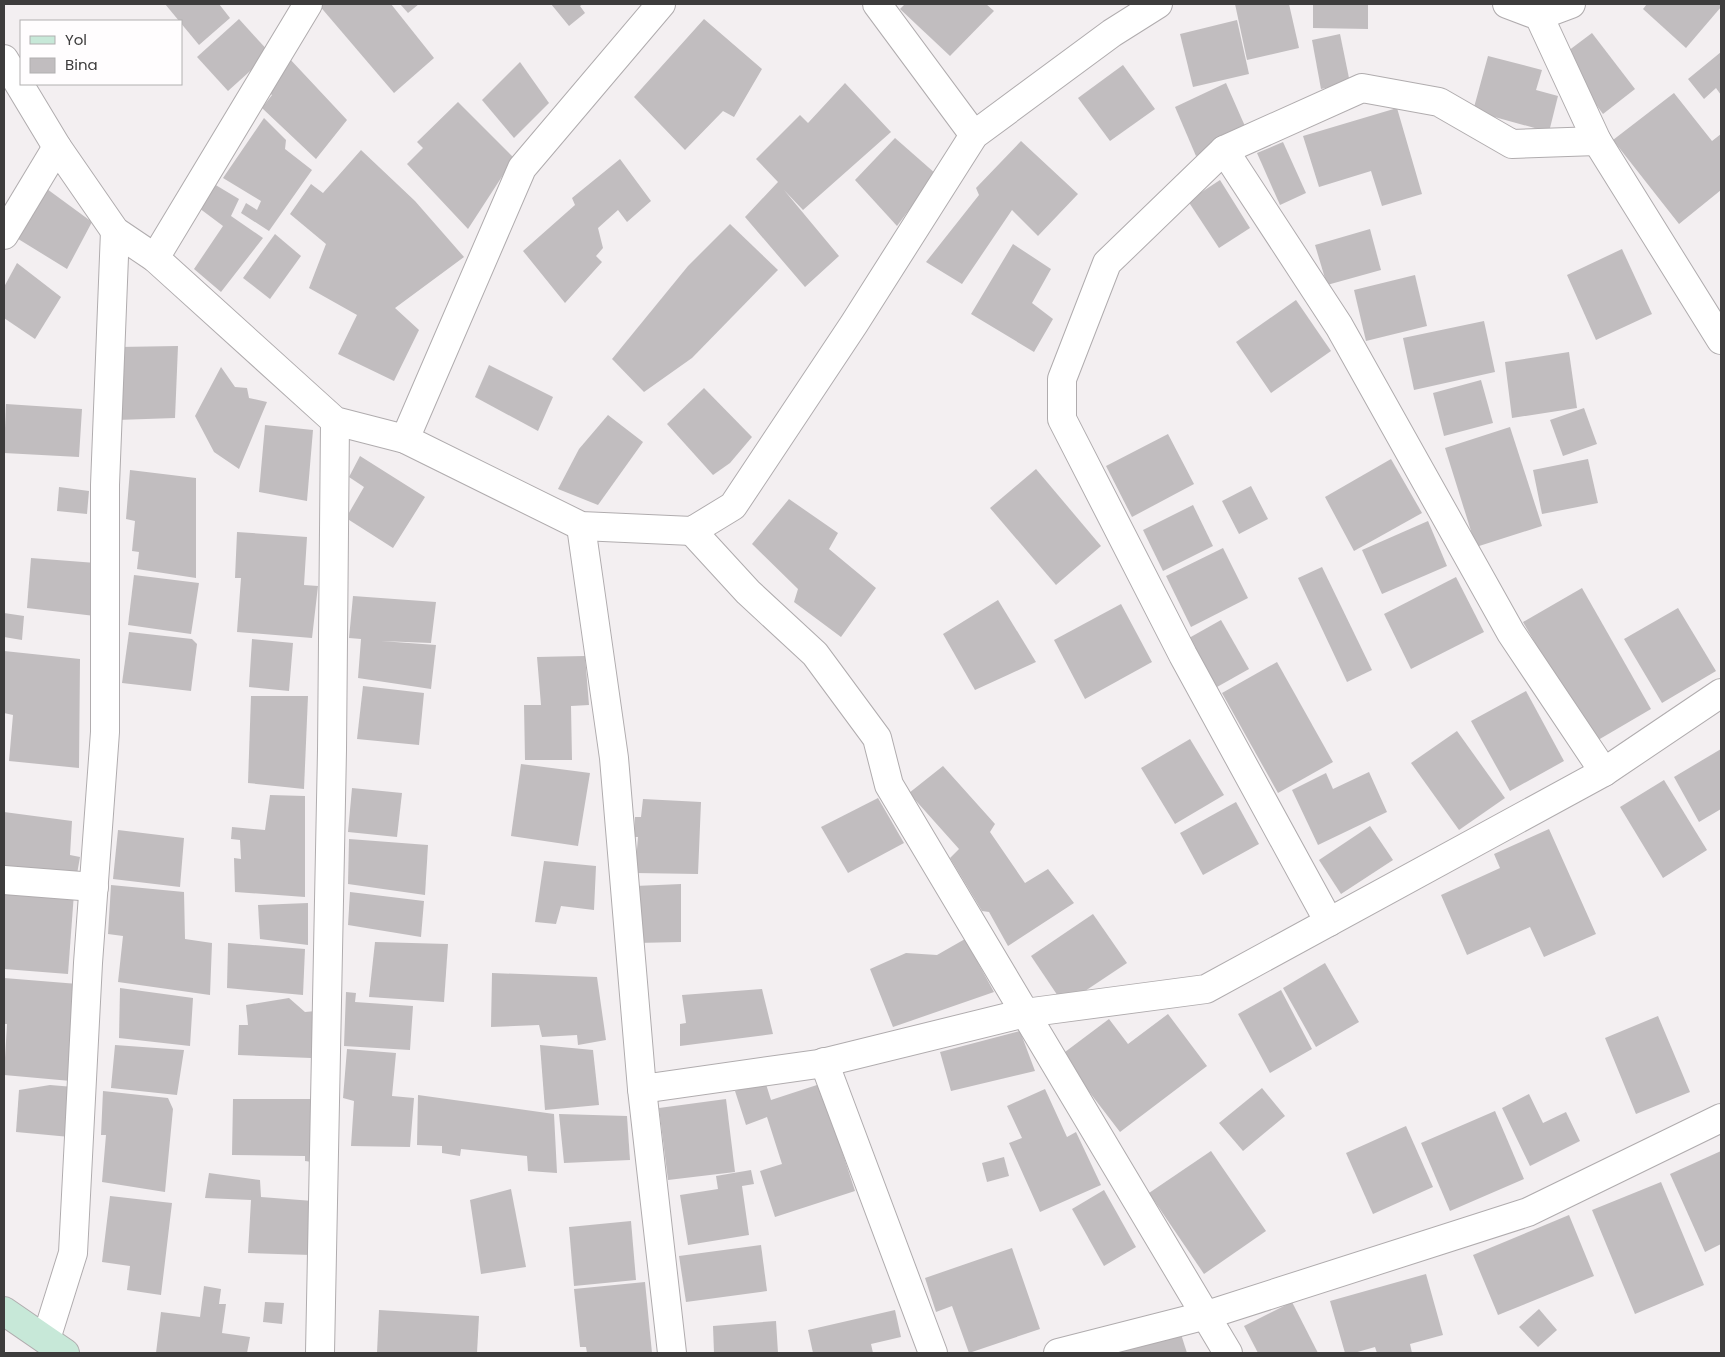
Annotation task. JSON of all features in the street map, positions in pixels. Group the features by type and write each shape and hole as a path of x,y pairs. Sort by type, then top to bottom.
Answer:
{"street":[{"path":"155,258 308,4"},
{"path":"405,439 522,168 661,4"},
{"path":"877,4 974,136"},
{"path":"20,85 57,147 115,231 155,258 335,422 405,439 581,526 692,531 733,506 854,324 974,136 1112,33 1158,4"},
{"path":"1507,4 1539,16 1571,4"},
{"path":"1539,16 1597,140 1721,340"},
{"path":"4,58 20,85"},
{"path":"1329,922 1183,655 1062,420 1062,379 1107,263 1224,150 1362,88 1439,102 1512,144 1597,140"},
{"path":"4,235 57,147"},
{"path":"1224,150 1339,326 1511,633 1604,772"},
{"path":"4,1311 55,1346 73,1253 105,732 105,485 115,231"},
{"path":"320,1353 331,770 335,422"},
{"path":"581,526 614,758 642,1089 672,1353"},
{"path":"692,531 748,592 815,654 877,738 889,785 1228,1353"},
{"path":"642,1089 824,1062 1025,1013 1206,989 1604,772 1721,694"},
{"path":"4,880 94,887"},
{"path":"824,1062 933,1353"},
{"path":"1058,1353 1207,1315 1528,1212 1721,1118"}],"building":[{"path":"165,4 219,4 230,18 199,45 182,24 182,20 178,20"},
{"path":"318,4 391,4 434,58 394,93"},
{"path":"400,4 419,4 408,13"},
{"path":"551,4 583,4 580,6 585,13 569,26"},
{"path":"905,4 986,4 994,11 950,56 900,9"},
{"path":"1235,4 1289,4 1299,48 1247,60"},
{"path":"1313,4 1368,4 1368,29 1313,28"},
{"path":"1647,4 1721,4 1721,7 1686,48 1643,9"},
{"path":"239,19 270,53 228,91 197,57"},
{"path":"704,19 762,69 734,117 723,111 685,150 634,97"},
{"path":"1237,20 1249,74 1193,87 1180,34"},
{"path":"1592,33 1635,89 1603,114 1560,57"},
{"path":"1340,34 1350,83 1321,89 1312,40"},
{"path":"1721,52 1721,95 1716,88 1704,99 1688,79"},
{"path":"1488,56 1542,70 1536,90 1558,96 1549,132 1473,111"},
{"path":"288,57 347,120 316,159 262,108 272,95 266,90"},
{"path":"520,62 549,103 514,138 482,100"},
{"path":"1123,65 1155,109 1110,141 1078,98"},
{"path":"845,83 891,132 803,210 784,190 839,256 805,287 745,217 778,182 756,159 800,115 808,123"},
{"path":"1226,83 1248,133 1196,156 1175,107"},
{"path":"1674,93 1712,141 1721,134 1721,190 1679,224 1613,140"},
{"path":"458,102 514,158 468,229 407,164 423,148 417,142"},
{"path":"1397,108 1422,194 1382,206 1371,171 1319,187 1303,136"},
{"path":"264,118 286,140 285,149 312,170 269,231 241,213 246,203 257,210 261,201 223,178"},
{"path":"895,138 936,174 897,226 855,180"},
{"path":"1021,141 1078,194 1038,236 1012,210 962,284 926,262 979,195 976,188"},
{"path":"1283,142 1306,193 1280,205 1257,153"},
{"path":"361,150 415,201 464,257 395,308 419,330 394,381 338,354 357,315 309,288 326,244 290,214 311,184 323,193"},
{"path":"620,159 651,201 627,222 618,210 598,228 603,248 596,256 602,262 565,303 523,251 575,205 572,198"},
{"path":"1220,180 1250,228 1219,248 1188,201"},
{"path":"214,184 239,199 231,216 263,238 221,292 194,269 223,226 199,208"},
{"path":"47,189 92,222 67,269 15,237"},
{"path":"730,224 778,270 692,358 644,392 612,359 688,266"},
{"path":"1370,229 1381,270 1327,285 1315,245"},
{"path":"275,234 301,256 270,299 243,278"},
{"path":"1013,244 1051,269 1032,303 1053,319 1034,352 971,314"},
{"path":"1622,249 1652,314 1596,340 1567,275"},
{"path":"17,263 61,297 35,339 4,318 4,287"},
{"path":"1415,275 1427,326 1366,341 1354,290"},
{"path":"1296,300 1331,351 1271,393 1236,342"},
{"path":"1484,321 1495,372 1414,390 1403,338"},
{"path":"178,346 175,418 117,420 118,347"},
{"path":"1569,352 1577,408 1512,418 1505,362"},
{"path":"489,365 553,397 538,431 475,397"},
{"path":"221,367 235,387 247,388 249,398 267,402 239,469 214,452 195,416"},
{"path":"1481,380 1493,423 1444,436 1433,393"},
{"path":"704,388 752,437 730,463 713,475 667,424"},
{"path":"6,404 82,409 79,457 4,453"},
{"path":"1584,408 1597,444 1563,456 1550,420"},
{"path":"608,415 643,442 598,505 558,489 579,449"},
{"path":"265,425 313,430 307,501 259,492"},
{"path":"1510,427 1542,526 1476,547 1445,448"},
{"path":"1168,434 1194,484 1132,517 1106,466"},
{"path":"360,456 425,497 393,548 346,518 364,487 349,477"},
{"path":"1391,459 1422,513 1354,551 1325,497"},
{"path":"1588,459 1598,503 1542,514 1533,470"},
{"path":"1036,469 1101,546 1056,585 990,508"},
{"path":"130,470 196,478 196,578 137,569 139,552 132,551 135,521 126,519"},
{"path":"1251,486 1268,519 1239,534 1222,501"},
{"path":"59,487 89,491 87,514 57,511"},
{"path":"789,499 838,533 829,549 876,588 841,637 794,602 798,589 752,544"},
{"path":"1193,505 1213,546 1163,571 1143,530"},
{"path":"1428,521 1447,566 1382,594 1362,550"},
{"path":"237,532 307,537 304,585 318,586 312,638 237,632 241,578 235,578"},
{"path":"1223,548 1248,598 1191,627 1166,576"},
{"path":"31,558 96,563 95,616 27,608"},
{"path":"1322,567 1372,670 1347,682 1298,578"},
{"path":"134,575 199,583 191,634 128,625"},
{"path":"1456,577 1484,632 1411,669 1384,614"},
{"path":"1582,588 1651,709 1593,743 1523,622"},
{"path":"353,596 436,602 431,643 381,641 436,645 431,689 358,678 361,639 349,638"},
{"path":"998,600 1036,662 975,690 943,634"},
{"path":"1121,604 1152,662 1085,699 1054,640"},
{"path":"1678,608 1716,671 1662,703 1624,639"},
{"path":"4,613 24,616 22,640 4,637"},
{"path":"1221,620 1249,669 1217,687 1189,638"},
{"path":"129,632 192,639 197,644 191,691 122,683"},
{"path":"252,639 293,643 289,691 249,687"},
{"path":"4,651 80,659 79,768 9,761 13,715 4,713"},
{"path":"585,656 589,705 571,706 572,760 525,760 524,705 541,705 537,657"},
{"path":"1277,662 1333,762 1278,793 1222,693"},
{"path":"363,686 424,693 419,745 357,739"},
{"path":"1526,691 1564,761 1510,791 1471,721"},
{"path":"251,696 308,696 304,789 248,783"},
{"path":"1457,731 1505,798 1459,830 1411,763"},
{"path":"1190,739 1224,795 1175,824 1141,768"},
{"path":"1721,749 1721,809 1699,822 1674,777"},
{"path":"521,764 590,773 578,846 511,836"},
{"path":"943,766 995,824 990,832 1025,883 1048,869 1074,903 1008,946 989,912 982,911 950,858 959,849 909,793"},
{"path":"1369,772 1387,812 1318,845 1292,790 1326,773 1333,789"},
{"path":"1664,780 1707,850 1663,878 1620,807"},
{"path":"352,788 402,793 397,837 348,832"},
{"path":"270,795 305,796 305,897 235,892 234,858 241,859 240,840 231,839 232,827 265,830"},
{"path":"878,798 904,843 848,873 821,827"},
{"path":"643,799 701,802 698,874 635,873 638,837 634,837 635,817 641,817"},
{"path":"1236,802 1259,844 1203,875 1180,833"},
{"path":"4,812 72,821 70,855 80,857 77,874 4,866"},
{"path":"1370,826 1393,860 1341,894 1319,860"},
{"path":"1549,829 1596,934 1544,957 1530,927 1467,955 1441,895 1500,868 1494,854"},
{"path":"118,830 184,838 180,887 113,879"},
{"path":"349,839 428,845 425,895 348,884"},
{"path":"544,861 596,866 594,910 561,906 556,924 535,922"},
{"path":"681,884 681,942 636,943 635,886"},
{"path":"111,885 184,892 185,939 212,943 210,995 118,982 123,936 108,934"},
{"path":"4,887 74,893 68,974 4,969"},
{"path":"350,892 424,901 421,937 348,925"},
{"path":"308,903 308,945 260,939 258,905"},
{"path":"1093,914 1127,963 1064,1005 1031,956"},
{"path":"965,939 994,992 893,1027 870,969 906,953 937,955"},
{"path":"375,942 448,944 444,1002 369,997"},
{"path":"228,943 305,949 303,995 227,988"},
{"path":"1325,963 1359,1022 1316,1047 1283,988"},
{"path":"492,973 597,977 606,1040 578,1045 577,1035 542,1037 539,1025 491,1027"},
{"path":"4,978 78,984 71,1081 4,1075 7,1024 4,1024"},
{"path":"120,988 193,998 190,1046 119,1038"},
{"path":"762,989 773,1034 680,1046 680,1024 686,1023 682,995"},
{"path":"1281,990 1312,1049 1270,1073 1238,1014"},
{"path":"346,992 356,993 355,1002 413,1006 410,1050 344,1046"},
{"path":"289,998 305,1012 316,1011 311,1058 238,1055 239,1025 248,1025 246,1005"},
{"path":"1168,1014 1207,1066 1120,1132 1061,1055 1109,1019 1128,1044"},
{"path":"1658,1016 1690,1092 1636,1114 1605,1038"},
{"path":"1020,1031 1035,1071 951,1091 940,1052"},
{"path":"115,1045 184,1050 177,1095 111,1088"},
{"path":"540,1045 593,1050 599,1105 545,1110"},
{"path":"347,1049 396,1053 392,1096 414,1098 410,1147 351,1146 354,1101 343,1098"},
{"path":"765,1081 771,1100 820,1084 855,1191 775,1217 760,1171 782,1164 767,1117 746,1125 735,1091"},
{"path":"50,1085 74,1087 70,1137 16,1132 19,1090"},
{"path":"1262,1088 1285,1116 1243,1151 1219,1123"},
{"path":"1045,1089 1067,1137 1076,1132 1101,1185 1040,1212 1009,1143 1022,1138 1007,1106"},
{"path":"103,1091 168,1098 173,1109 165,1192 102,1182 106,1135 101,1135"},
{"path":"1529,1094 1543,1123 1566,1112 1580,1141 1530,1166 1502,1108"},
{"path":"418,1095 554,1114 557,1173 528,1171 527,1156 461,1149 460,1156 442,1153 442,1146 417,1145"},
{"path":"233,1099 314,1099 319,1163 305,1161 305,1156 232,1155"},
{"path":"726,1099 735,1172 668,1180 659,1108"},
{"path":"1495,1111 1524,1179 1450,1211 1421,1143"},
{"path":"559,1114 627,1116 630,1160 564,1163"},
{"path":"1406,1126 1433,1187 1373,1214 1346,1153"},
{"path":"1211,1151 1266,1231 1204,1274 1149,1193"},
{"path":"1721,1151 1721,1244 1705,1252 1670,1174"},
{"path":"1004,1157 1009,1176 987,1182 982,1163"},
{"path":"751,1170 754,1184 742,1186 749,1235 688,1245 680,1195 718,1189 716,1176"},
{"path":"209,1173 260,1180 261,1197 313,1201 311,1255 248,1253 251,1200 205,1198"},
{"path":"1661,1182 1704,1285 1635,1314 1592,1210"},
{"path":"511,1189 526,1267 481,1274 470,1200"},
{"path":"1104,1190 1136,1247 1104,1266 1072,1209"},
{"path":"110,1196 172,1203 161,1295 127,1290 130,1266 102,1262"},
{"path":"1569,1215 1594,1276 1498,1315 1473,1255"},
{"path":"631,1221 636,1280 574,1286 569,1227"},
{"path":"761,1245 767,1291 686,1302 679,1256"},
{"path":"1012,1248 1040,1329 969,1353 952,1306 936,1312 925,1278"},
{"path":"1426,1274 1443,1335 1410,1344 1412,1353 1377,1353 1375,1347 1354,1353 1345,1353 1330,1301"},
{"path":"645,1282 652,1353 587,1353 586,1347 580,1347 574,1289"},
{"path":"204,1286 221,1289 219,1304 226,1304 222,1333 250,1337 247,1353 156,1353 161,1312 200,1317"},
{"path":"265,1302 284,1303 282,1324 263,1322"},
{"path":"1292,1302 1318,1353 1258,1353 1244,1326"},
{"path":"1539,1309 1557,1330 1538,1347 1519,1327"},
{"path":"379,1310 479,1316 477,1353 377,1353"},
{"path":"895,1310 901,1337 871,1344 873,1353 813,1353 808,1330"},
{"path":"776,1321 778,1353 714,1353 713,1326"},
{"path":"1180,1331 1187,1353 1110,1353"}]}
